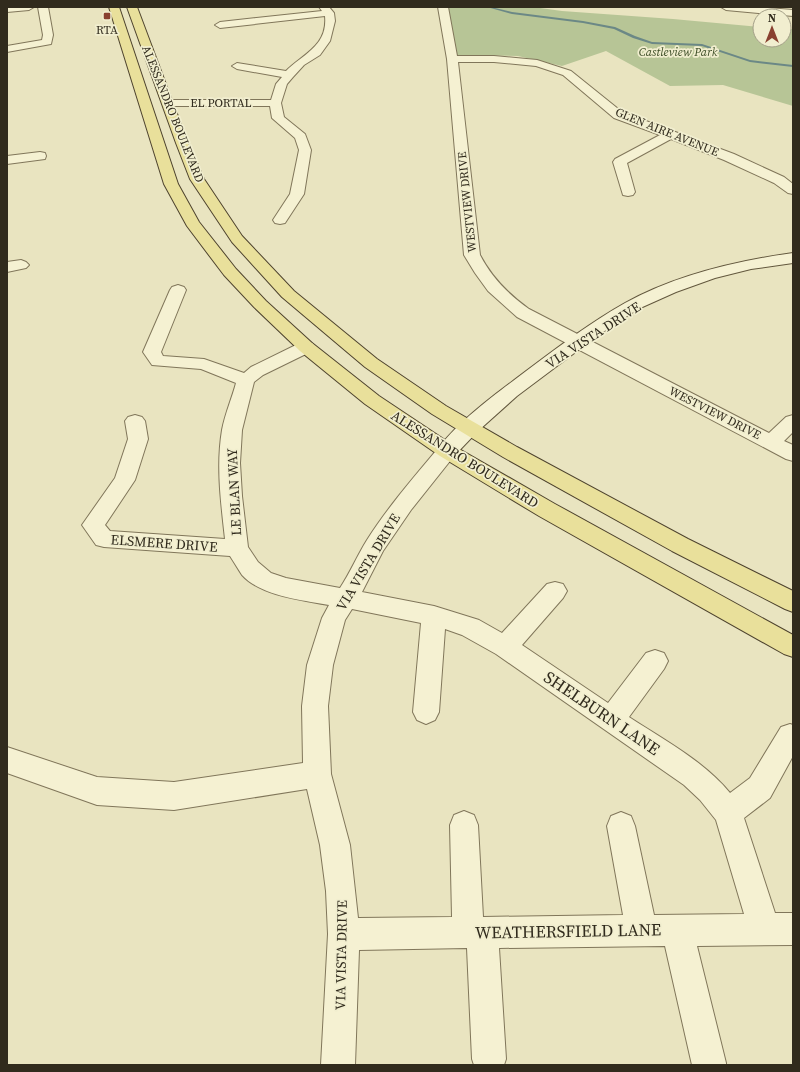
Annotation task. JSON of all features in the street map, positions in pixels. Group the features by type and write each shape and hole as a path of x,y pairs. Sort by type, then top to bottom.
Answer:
{"main road":[{"name":"ALESSANDRO BOULEVARD","path":"114,7 171,184 192,223 230,272 260,304 306,346 372,400 447,451 547,510 793,647"},
{"name":"ALESSANDRO BOULEVARD","path":"132,7 197,179 218,214 260,266 288,294 371,363 439,410 666,537 793,602"}],"street":[{"path":"7,9 29,7"},
{"path":"7,49 47,42 48,35 43,7"},
{"name":"WESTVIEW DRIVE","path":"443,7 452,59 472,256 482,274 501,296 523,313 793,454"},
{"path":"726,7 793,13"},
{"path":"220,25 326,10 330,21 325,41 316,53 300,63 289,75 282,84 275,103 278,118 300,138 306,150 297,194 280,220"},
{"name":"GLEN AIRE AVENUE","path":"452,59 501,60 537,63 567,73 618,115 729,157 779,180 793,190"},
{"path":"237,66 289,75"},
{"name":"EL PORTAL","path":"168,103 275,103"},
{"path":"628,192 620,162 670,135"},
{"path":"7,160 40,156"},
{"name":"VIA VISTA DRIVE","path":"338,1065 344,934 341,891 335,845 317,774 315,706 320,665 334,618 361,574 374,547 403,506 468,427 517,385 577,342 632,307 691,280 772,260 793,258"},
{"path":"178,290 152,352 158,361 204,364 246,380 257,371 306,346"},
{"name":"LE BLAN WAY","path":"246,380 232,430 230,463 231,496 237,548 250,568 263,579 286,587 346,599"},
{"path":"771,442 793,421"},
{"name":"ELSMERE DRIVE","path":"134,422 138,439 125,480 93,525 104,539 237,548"},
{"path":"505,647 555,591"},
{"name":"SHELBURN LANE","path":"346,599 434,616 470,627 505,647 694,776 710,790 728,813 779,930"},
{"path":"426,712 434,616"},
{"path":"612,719 655,661"},
{"path":"728,813 760,788 790,736"},
{"path":"7,760 97,791 174,796 317,774"},
{"path":"464,824 489,1059"},
{"path":"621,826 641,930"},
{"name":"WEATHERSFIELD LANE","path":"344,934 641,930 779,930"},
{"path":"677,930 708,1063"}],"green space":[{"name":"Castleview Park","path":"447,7 533,7 562,11 752,26 752,48 792,48 793,29 793,106 723,85 670,86 606,51 562,66 518,56 457,55 453,46"}],"waterway":[{"path":"488,7 512,13 583,22 615,28 634,37 652,43 702,45 750,61 793,66"}],"place":[{"name":"RTA","path":"107,16"}]}
